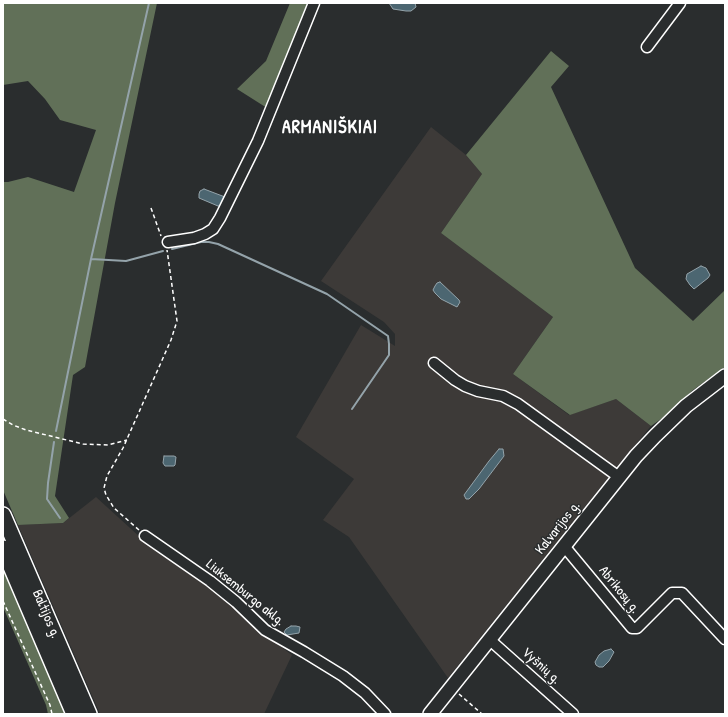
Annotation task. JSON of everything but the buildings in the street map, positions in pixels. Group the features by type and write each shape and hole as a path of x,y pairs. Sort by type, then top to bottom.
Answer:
{"highway":[{"name":"Baltijos g.","path":"3,515 89,714"},
{"name":"Baltijos g.","path":"3,548 74,714"}],"main road":[{"name":"Kalvarijos g.","path":"430,714 619,477 660,431 686,406 725,376"}],"street":[{"path":"168,242 194,238 205,234 213,229 220,218 258,141 314,3"},
{"path":"647,46 680,3"},
{"path":"434,363 465,386 478,391 502,396 518,404 619,477"},
{"name":"Liuksemburgo aklg.","path":"145,536 210,581 236,602 265,630 343,676 365,693 385,714"},
{"name":"Abrikosų g.","path":"564,546 632,628 637,628 672,593 682,593 725,639"},
{"name":"Vyšnių g.","path":"490,640 573,714"}],"path":[{"path":"145,536 114,508 104,488 107,476 127,440 172,340 177,321 167,251 168,242 163,239 159,232 151,208"},
{"path":"3,419 26,430 84,444 108,445 127,440"},
{"path":"3,601 50,705 52,714"},
{"path":"452,687 482,714"}],"shaded area":[{"path":"431,127 466,155 482,174 441,233 553,317 513,374 569,415 616,399 651,426 448,678 349,537 323,520 354,479 296,437 361,325 395,346 395,334 384,322 321,281"},
{"path":"96,497 141,538 224,598 256,628 292,655 264,714 100,714 18,525 63,523"}],"green space":[{"path":"3,3 157,3 115,203 85,367 73,375 55,496 69,518 63,523 18,525 3,490 3,182 28,177 74,192 96,130 60,120 45,99 28,81 3,85"},
{"path":"290,3 311,3 267,108 237,89 266,61"},
{"path":"551,51 569,66 551,87 635,268 693,321 725,290 725,367 693,390 668,414 651,426 616,399 570,415 513,374 553,317 441,233 482,174 466,155"},
{"path":"3,568 66,714 48,714 46,705 3,607"}],"water":[{"path":"389,3 415,3 416,7 411,11 406,11 393,9"},
{"path":"204,189 225,197 223,206 218,206 199,198 200,191"},
{"path":"701,266 706,268 710,275 694,289 686,279 687,274"},
{"path":"440,282 459,300 460,302 457,307 441,299 435,293 433,290 437,283"},
{"path":"499,449 503,449 504,456 479,489 469,499 466,499 464,495"},
{"path":"164,456 176,457 175,465 165,466 163,463"},
{"path":"291,626 300,627 299,633 287,635 284,632"},
{"path":"611,649 614,652 609,661 603,667 596,665 595,662 599,655 604,651"}],"waterway":[{"path":"56,431 91,259 149,3"},
{"path":"172,249 201,242 218,244 327,294 388,336 389,355 352,409"},
{"path":"91,259 126,261 163,251"},
{"path":"54,442 47,499 60,518"}],"district":[{"name":"ARMANIŠKIAI","path":"330,128"}]}
